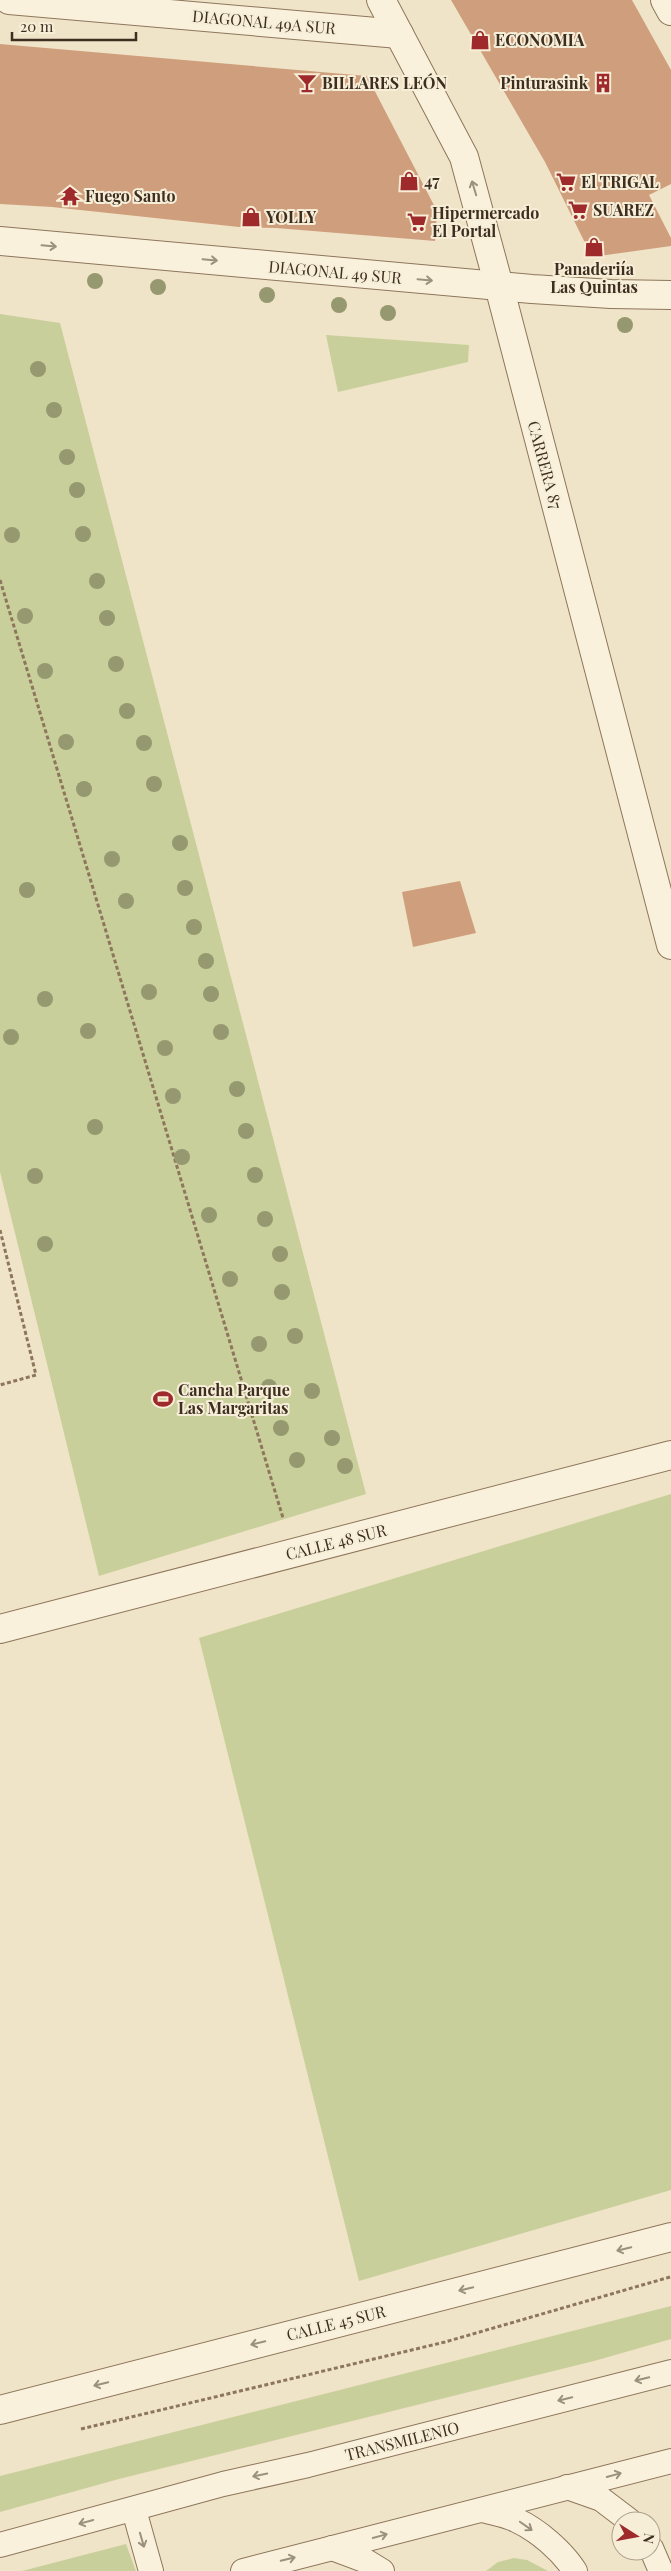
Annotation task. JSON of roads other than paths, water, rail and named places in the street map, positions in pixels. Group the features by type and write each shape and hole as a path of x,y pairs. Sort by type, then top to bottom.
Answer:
{"street":[{"name":"DIAGONAL 49A SUR","path":"9,0 110,4 399,34"},
{"name":"CARRERA 87","path":"381,0 464,157 671,945"},
{"path":"665,0 671,11"},
{"name":"DIAGONAL 49 SUR","path":"0,241 499,286 611,294 671,295"},
{"name":"CALLE 48 SUR","path":"0,1629 671,1455"},
{"name":"CALLE 45 SUR","path":"0,2410 671,2236"}],"lane":[{"name":"TRANSMILENIO","path":"0,2545 134,2510 222,2484 308,2465 671,2372"},
{"path":"244,2571 671,2461"},
{"path":"567,2487 601,2499 617,2511"},
{"path":"480,2509 516,2520 550,2544 568,2560 575,2571"},
{"path":"134,2510 151,2571"},
{"path":"332,2548 364,2560 382,2571"}],"place":[{"name":"ECONOMIA","path":"480,40"},
{"name":"BILLARES LEÓN","path":"307,83"},
{"name":"Pinturasink","path":"603,83"},
{"name":"47","path":"409,181"},
{"name":"El TRIGAL","path":"566,182"},
{"name":"Fuego Santo","path":"70,196"},
{"name":"SUAREZ","path":"578,210"},
{"name":"YOLLY","path":"251,217"},
{"name":"Hipermercado El Portal","path":"417,222"},
{"name":"Panaderiía Las Quintas","path":"594,247"},
{"name":"Cancha Parque Las Margaritas","path":"163,1399"}]}
